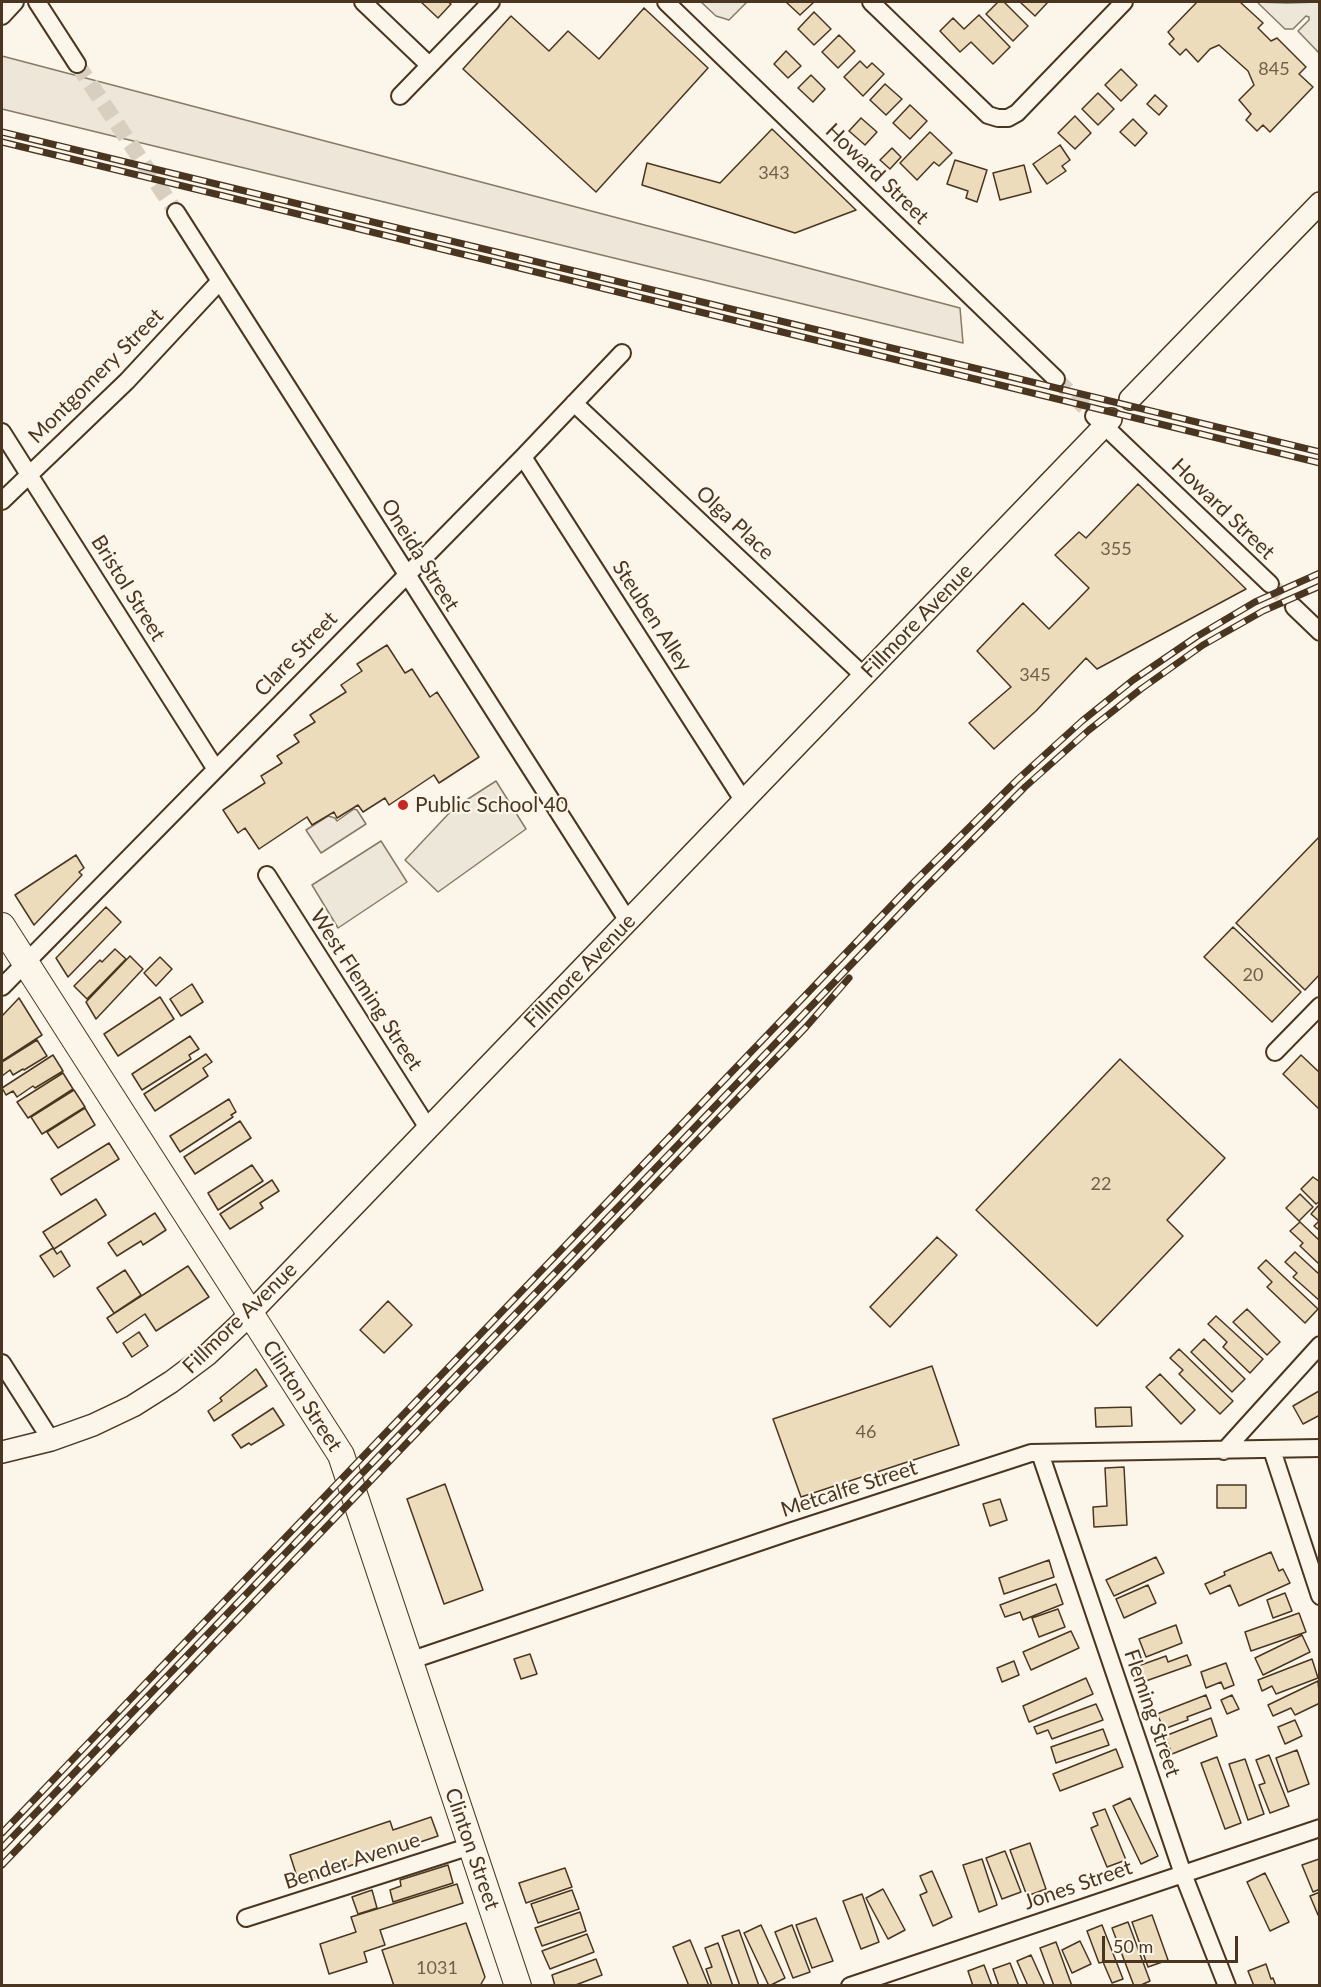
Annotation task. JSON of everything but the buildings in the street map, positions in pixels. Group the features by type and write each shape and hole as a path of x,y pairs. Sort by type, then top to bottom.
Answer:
{"main road":[{"name":"Clinton Street","path":"2,926 341,1455 518,1986"}],"street":[{"path":"2,16 15,2"},
{"path":"37,2 77,64"},
{"path":"363,2 429,66"},
{"path":"400,96 491,2"},
{"name":"Howard Street","path":"666,2 1056,379"},
{"path":"871,2 988,115 998,118 1017,113 1124,2"},
{"path":"1130,399 1320,203"},
{"name":"Oneida Street","path":"176,212 628,921"},
{"name":"Montgomery Street","path":"2,501 127,381 220,281"},
{"name":"Clare Street","path":"2,987 523,457 621,353"},
{"name":"Olga Place","path":"574,403 864,676"},
{"name":"Howard Street","path":"1103,421 1270,584"},
{"name":"Fillmore Avenue","path":"2,1452 51,1440 123,1411 171,1382 207,1355 864,676 1103,421"},
{"name":"Bristol Street","path":"2,432 215,768"},
{"name":"Steuben Alley","path":"523,457 743,800"},
{"path":"1294,607 1320,632"},
{"name":"West Fleming Street","path":"267,875 428,1128"},
{"path":"1275,1052 1320,1006"},
{"path":"1224,1451 1320,1345"},
{"path":"2,1363 51,1440"},
{"name":"Metcalfe Street","path":"409,1661 789,1532 1031,1453 1320,1448"},
{"path":"1272,1450 1320,1596"},
{"name":"Fleming Street","path":"1040,1453 1183,1874 1227,1986"},
{"name":"Jones Street","path":"850,1986 1320,1828"},
{"name":"Bender Avenue","path":"246,1918 471,1846"}],"shaded area":[{"path":"701,2 747,2 729,20 716,16"},
{"path":"1257,2 1319,2 1319,53 1298,31 1309,20 1309,17 1306,16 1293,29 1285,29"},
{"path":"2,56 960,308 963,343 2,109"},
{"path":"496,781 526,829 438,892 405,860 454,808"},
{"path":"354,809 366,824 321,853 306,830 328,816 337,821"},
{"path":"381,841 407,882 338,928 312,885"}],"tunnel":[{"path":"77,64 176,212"},
{"path":"1056,379 1094,416"},
{"path":"1270,584 1294,607"}],"railway":[{"path":"2,132 1320,452"},
{"path":"2,142 1320,463"},
{"path":"2,1833 912,884 1018,779 1082,721 1133,680 1196,637 1255,602 1320,573"},
{"path":"2,1848 921,892 1025,787 1089,730 1203,645 1263,611 1320,586"},
{"path":"2,1865 806,1027 849,978"}],"place":[{"name":"Public School 40","path":"403,805"}]}
